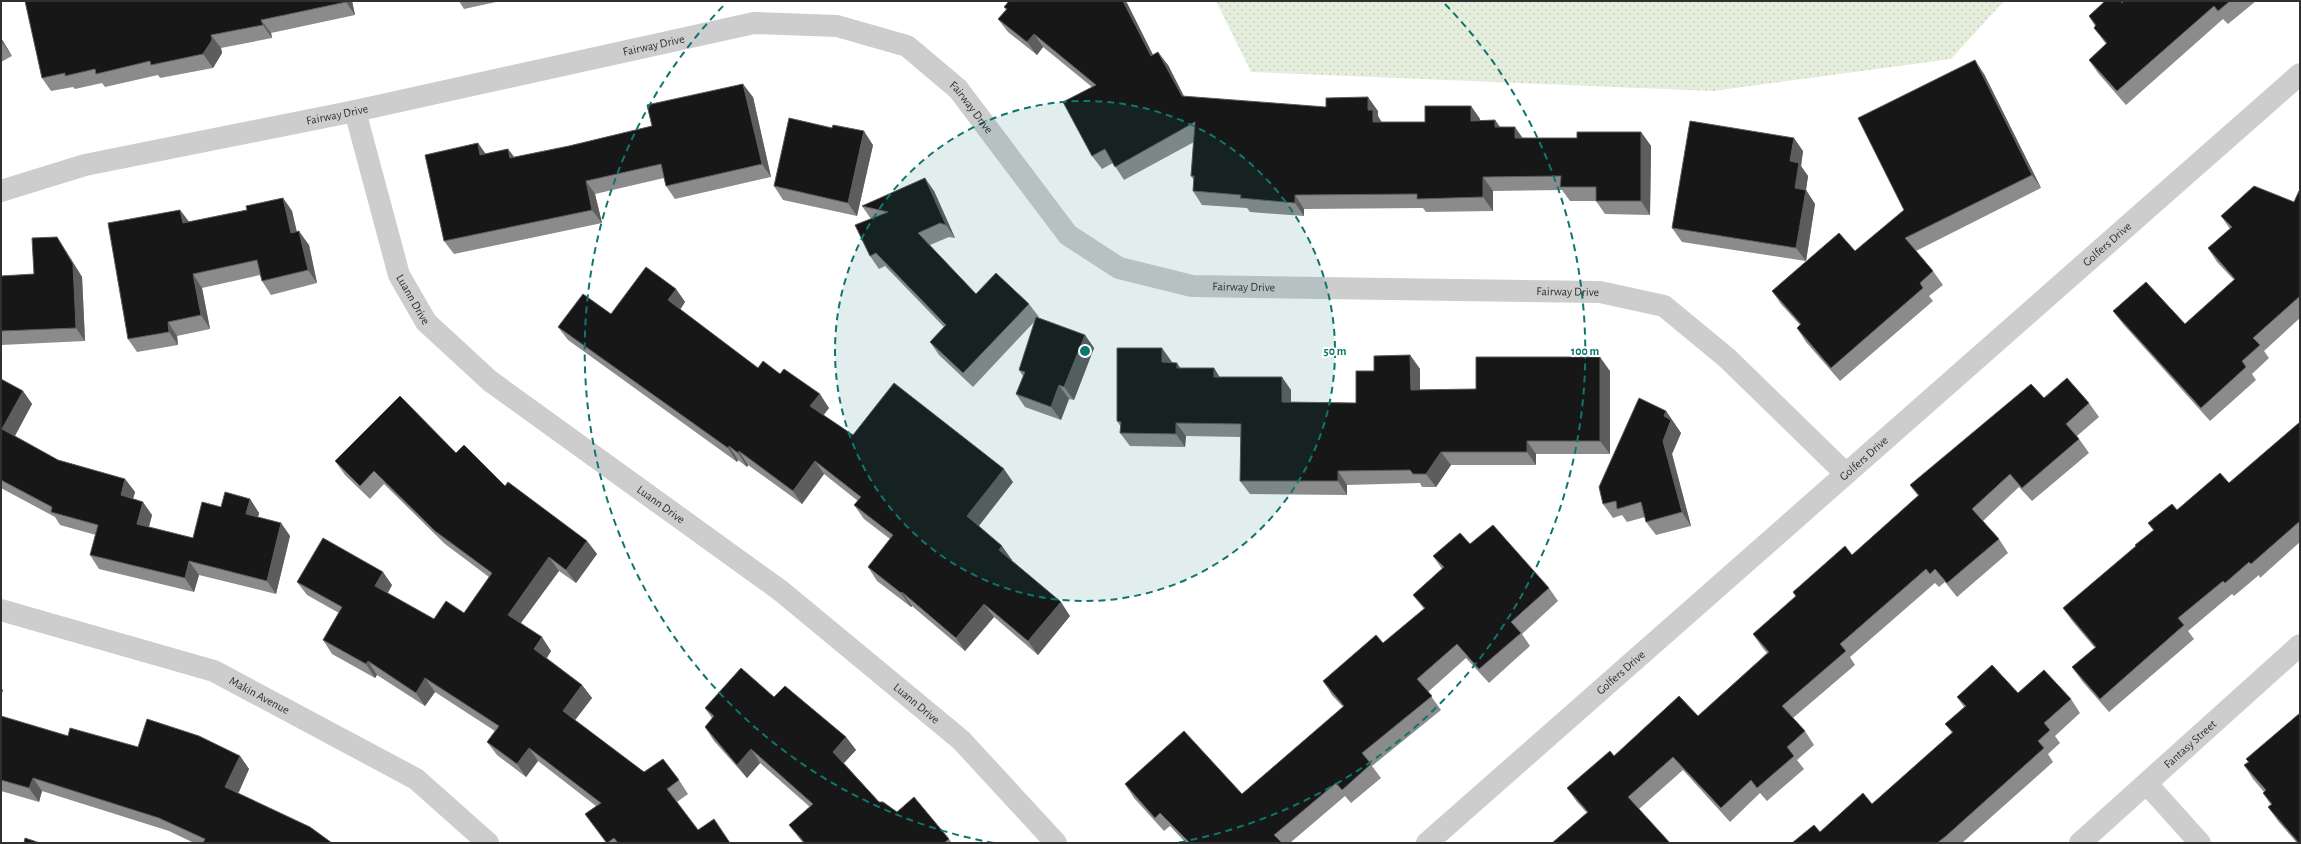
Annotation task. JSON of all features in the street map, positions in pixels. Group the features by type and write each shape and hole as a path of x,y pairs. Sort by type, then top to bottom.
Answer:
{"street":[{"name":"Fairway Drive","path":"1,190 85,165 355,111 754,23 837,26 907,46 958,89 1068,235 1119,268 1192,286 1600,292 1664,306 1727,358 1845,473"},
{"name":"Golfers Drive","path":"1427,843 1845,473 2300,74"},
{"name":"Luann Drive","path":"355,111 400,275 426,322 490,380 781,591 919,705 961,740 1056,843"},
{"name":"Makin Avenue","path":"1,610 214,671 416,779 488,843"},
{"name":"Fantasy Street","path":"2080,843 2148,784 2300,645"},
{"path":"2148,784 2200,843"}],"green space":[{"path":"1216,1 2004,1 1951,59 1713,91 1251,72"}],"building":[{"path":"25,1 346,2 261,20 263,25 211,35 212,40 203,54 151,65 150,61 96,74 95,69 65,76 65,73 42,78"},
{"path":"1009,1 1123,1 1151,56 1158,52 1182,96 1326,107 1326,98 1368,97 1368,110 1373,110 1373,122 1425,122 1425,106 1471,106 1471,121 1495,120 1495,127 1515,127 1515,138 1577,138 1577,132 1641,132 1641,201 1596,201 1596,187 1560,187 1561,176 1483,177 1483,197 1417,199 1417,194 1295,195 1295,203 1240,198 1241,195 1193,191 1194,176 1191,176 1195,122 1115,167 1105,149 1092,156 1063,102 1096,85 1034,34 1027,42 998,19 1007,9 1004,7"},
{"path":"2105,1 2121,1 2122,3 2124,1 2230,1 2218,11 2214,6 2117,91 2089,60 2107,43 2094,28 2096,25 2089,16"},
{"path":"1975,60 2032,175 1905,238 1933,271 1920,283 1923,288 1831,368 1797,328 1801,324 1772,291 1839,233 1855,251 1904,210 1858,118"},
{"path":"743,84 762,164 666,186 661,164 586,181 592,210 444,241 425,155 478,143 480,155 508,149 510,158 569,146 652,126 647,105"},
{"path":"789,118 832,128 833,125 864,131 848,203 774,186"},
{"path":"1690,121 1794,138 1790,161 1799,163 1795,188 1806,190 1796,248 1672,228"},
{"path":"925,178 946,225 940,223 918,233 976,294 996,273 1029,304 963,373 930,342 946,325 876,253 870,256 855,225 888,212 862,206"},
{"path":"2254,186 2294,202 2299,191 2300,192 2300,296 2253,338 2260,345 2242,361 2246,367 2201,408 2113,311 2146,282 2185,324 2235,279 2208,248 2232,227 2221,216"},
{"path":"283,198 291,233 299,231 308,270 262,281 257,260 193,274 201,315 168,322 169,332 128,339 108,223 180,210 183,223 247,210 246,206"},
{"path":"57,237 73,264 76,328 1,331 1,276 34,274 32,238"},
{"path":"646,267 676,289 668,300 758,368 763,361 780,374 784,369 820,394 810,406 853,435 894,383 1004,469 967,516 1002,546 999,550 1061,602 1028,641 984,604 956,638 902,592 901,593 868,567 893,535 854,505 861,497 815,461 793,491 739,451 738,453 729,446 728,448 558,327 583,294 611,314"},
{"path":"1036,317 1085,335 1064,387 1059,385 1051,407 1016,394 1025,372 1019,370"},
{"path":"1117,348 1162,348 1162,362 1177,363 1177,368 1214,368 1214,377 1282,377 1282,402 1356,403 1356,371 1374,371 1374,356 1410,355 1411,390 1476,389 1476,357 1600,357 1600,441 1527,441 1527,452 1441,452 1426,474 1413,474 1410,470 1338,471 1338,481 1240,481 1241,424 1176,423 1176,434 1120,433 1121,422 1117,421"},
{"path":"2067,378 2089,403 2066,424 2079,439 2022,488 2010,474 1972,509 1999,539 1947,583 1935,569 1930,574 1926,569 1840,644 1846,651 1782,706 1805,731 1787,747 1794,756 1757,788 1751,780 1721,808 1673,757 1628,797 1670,843 1552,843 1588,812 1567,788 1610,751 1614,756 1679,696 1698,716 1769,652 1753,634 1796,596 1793,592 1845,546 1852,555 1919,495 1910,485 2031,384 2044,398"},
{"path":"1,379 23,391 2,429 58,460 125,479 121,495 143,502 137,524 193,538 202,502 221,507 225,492 250,499 246,514 281,523 267,581 189,561 185,578 90,555 98,525 51,512 52,507 1,480"},
{"path":"400,396 456,453 464,445 505,486 508,482 587,541 566,570 549,557 508,615 542,637 534,649 582,685 563,711 644,772 663,759 679,780 667,789 698,830 714,819 730,843 618,843 614,838 607,843 585,814 601,803 529,748 517,764 487,742 499,726 425,678 416,693 368,661 366,664 323,640 342,607 297,582 323,538 383,572 375,586 434,619 446,601 464,613 492,573 435,531 374,471 360,486 335,461"},
{"path":"1639,398 1666,411 1664,416 1671,420 1663,441 1682,512 1646,522 1641,502 1617,509 1616,501 1603,504 1599,487"},
{"path":"2300,422 2300,521 2251,564 2249,562 2225,583 2223,581 2178,618 2184,625 2100,699 2072,667 2096,647 2063,608 2154,530 2148,523 2172,504 2177,510 2220,473 2229,483"},
{"path":"1493,525 1549,588 1511,622 1521,633 1479,669 1457,644 1417,679 1432,696 1362,753 1371,764 1342,790 1336,783 1274,835 1281,842 1280,843 1190,843 1160,813 1155,818 1125,784 1184,731 1242,794 1344,706 1323,681 1376,635 1383,643 1425,608 1413,595 1444,567 1433,556 1460,533 1470,544"},
{"path":"1992,665 2018,693 2044,670 2071,699 2044,723 2050,730 2038,741 2044,748 1946,836 1937,843 1792,843 1814,825 1820,832 1863,793 1872,804 1953,732 1945,724 1966,706 1957,697"},
{"path":"741,668 774,697 785,686 846,737 833,752 879,802 883,802 897,812 914,797 949,839 944,843 805,843 789,825 813,804 751,749 737,765 705,727 714,716 705,708"},
{"path":"2300,713 2299,843 2268,807 2272,804 2263,793 2266,790 2244,765 2249,762 2246,759"},
{"path":"1,716 68,736 70,728 138,747 147,719 199,736 240,756 225,787 310,827 332,843 203,843 205,839 159,818 33,778 29,788 1,780"},
{"path":"25,838 40,843 24,843"}]}
